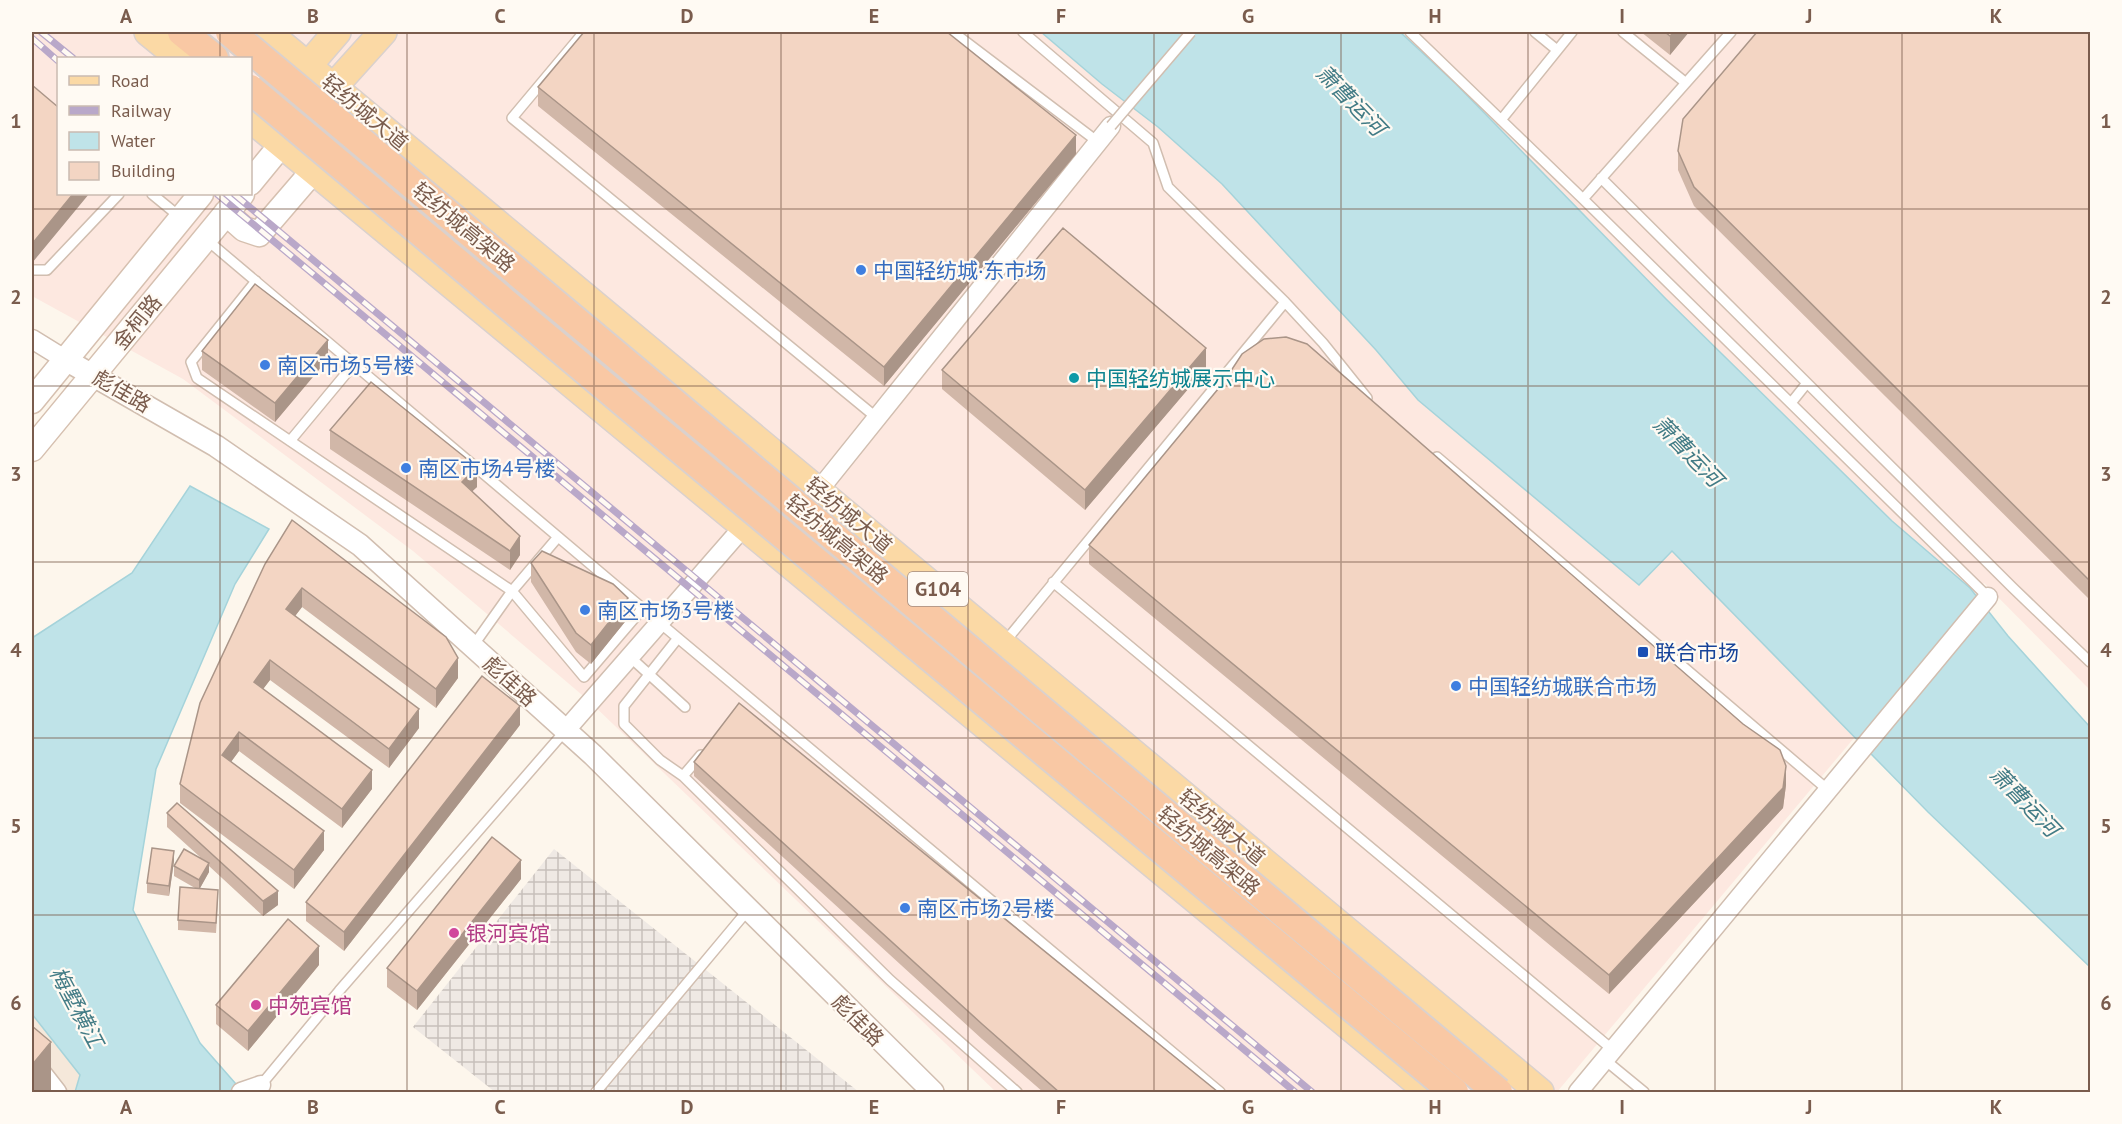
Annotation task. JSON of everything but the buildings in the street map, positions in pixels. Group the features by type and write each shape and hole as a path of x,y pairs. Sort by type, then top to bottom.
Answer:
{"highway":[{"path":"182,32 213,57"},
{"name":"轻纺城高架路","path":"230,32 1498,1092"},
{"name":"轻纺城高架路","path":"252,91 1454,1092"}],"main road":[{"path":"148,32 179,57"},
{"name":"轻纺城大道","path":"267,32 1540,1092"},
{"path":"337,32 253,125 282,144 314,170 1429,1092"},
{"path":"252,181 383,32"},
{"path":"226,213 244,229 259,234 314,170"},
{"name":"金柯路","path":"32,401 200,195"},
{"name":"金柯路","path":"32,449 241,195"}],"street":[{"path":"819,490 1111,126"},
{"name":"彪佳路","path":"32,339 216,446 360,545 601,764 933,1092"},
{"path":"565,731 744,526"},
{"path":"1578,1092 1988,597"},
{"path":"32,1060 57,1092"},
{"path":"241,1092 261,1084"}],"lane":[{"path":"584,32 512,118 877,418"},
{"path":"953,32 1098,142"},
{"path":"1023,32 1153,143 1168,187 1285,302 1372,402"},
{"path":"1111,126 1191,32"},
{"path":"1410,32 1988,597"},
{"path":"1535,32 1557,50"},
{"path":"1501,120 1572,32"},
{"path":"1623,32 1686,82"},
{"path":"1583,199 1731,32"},
{"path":"1601,178 2013,588 2091,662"},
{"path":"32,270 47,270 118,195"},
{"path":"153,195 181,218"},
{"path":"206,238 678,638 746,701 1220,1092"},
{"path":"256,281 190,362 197,378 512,591 584,677 643,608"},
{"path":"1003,644 1285,302"},
{"path":"290,441 354,363"},
{"path":"1791,403 1807,383"},
{"path":"1426,448 1828,790"},
{"path":"472,646 512,591 558,537"},
{"path":"1053,582 1609,1055 1644,1092"},
{"path":"678,638 624,706 624,724 660,760 683,776 890,980 1017,1092"},
{"path":"630,657 685,707"},
{"path":"261,1084 565,731"},
{"path":"683,776 710,743"},
{"path":"596,1092 748,910"}],"shaded area":[{"path":"32,32 2090,32 2090,690 1984,583 1557,1092 996,1092 588,700 413,551 183,379 32,296"},
{"path":"554,849 859,1092 495,1092 413,1027"},
{"path":"32,1014 80,1075 75,1092 32,1092"}],"water":[{"name":"萧曹运河","path":"1041,32 1400,32 1456,84 1666,299 1892,521 1970,588 2008,636 2090,727 2090,967 1928,812 1672,551 1639,585 1418,400 1376,350 1222,184 1158,127 1102,84"},
{"name":"梅墅横江","path":"190,486 269,529 235,584 156,769 133,910 200,1043 243,1092 75,1092 80,1075 32,1014 32,638 132,573"}],"railway":[{"path":"41,32 72,57"},
{"path":"32,38 57,60"},
{"path":"218,195 1295,1092"},
{"path":"235,195 1312,1092"}],"place":[{"name":"中国轻纺城·东市场","path":"861,270"},
{"name":"南区市场5号楼","path":"265,365"},
{"name":"中国轻纺城展示中心","path":"1074,378"},
{"name":"南区市场4号楼","path":"406,468"},
{"name":"南区市场3号楼","path":"585,610"},
{"name":"联合市场","path":"1643,652"},
{"name":"中国轻纺城联合市场","path":"1456,686"},
{"name":"南区市场2号楼","path":"905,908"},
{"name":"银河宾馆","path":"454,933"},
{"name":"中苑宾馆","path":"256,1005"}]}
